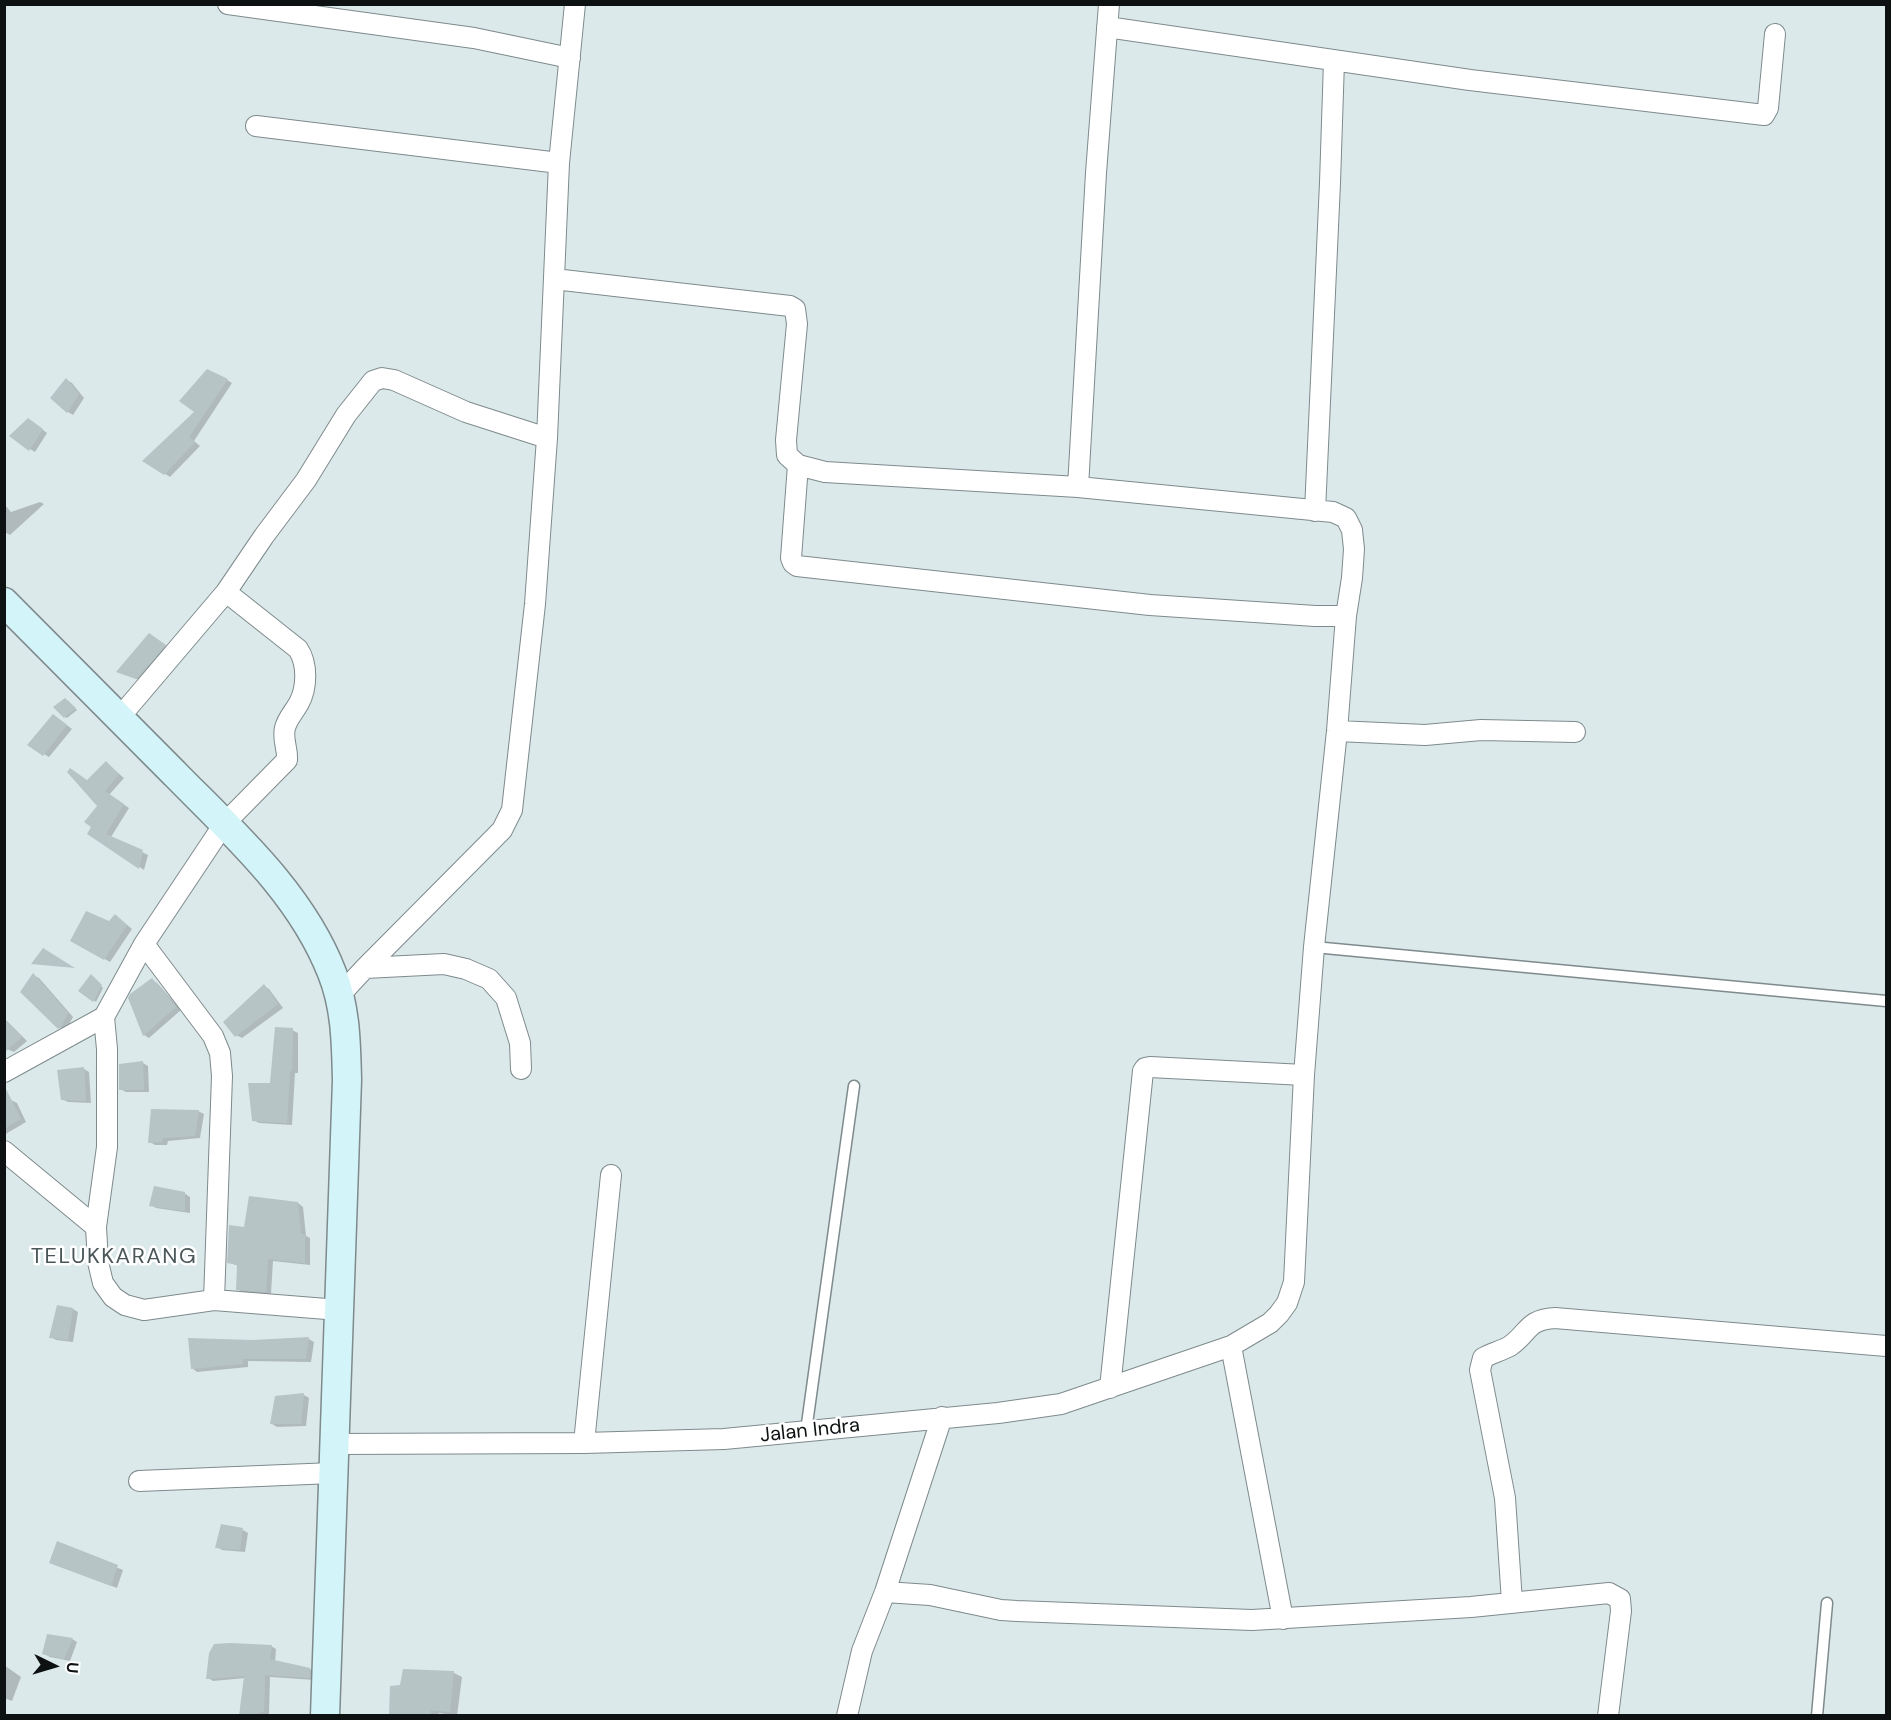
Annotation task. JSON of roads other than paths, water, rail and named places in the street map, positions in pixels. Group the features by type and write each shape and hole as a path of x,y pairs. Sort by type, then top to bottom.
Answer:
{"main road":[{"path":"4,602 224,824 274,879 303,916 325,956 339,996 346,1032 347,1080 325,1716"}],"street":[{"path":"228,4 474,38 570,58"},
{"path":"339,996 501,830 512,810 535,604 547,438 559,163 575,4"},
{"path":"1078,487 1095,184 1109,4"},
{"path":"1107,27 1470,80 1764,115 1768,108 1775,34"},
{"path":"1315,511 1334,61"},
{"path":"256,126 559,163"},
{"path":"554,279 790,306 795,309 797,324 786,440 787,455 798,465 825,472 1078,487 1333,512 1346,518 1352,530 1354,549 1352,578 1346,616 1337,731 1314,947 1305,1075 1150,1067 1143,1071 1110,1388"},
{"path":"119,718 226,592 306,480 346,415 373,381 382,378 394,380 466,412 547,438"},
{"path":"798,465 791,558 797,566 1169,607 1346,616"},
{"path":"4,1072 104,1017 144,944 224,824 285,764 287,755 284,729 300,702 305,678 302,656 298,650 226,592"},
{"path":"1337,731 1425,735 1481,730 1575,732"},
{"path":"144,944 213,1036 220,1053 222,1088 214,1300"},
{"path":"365,968 444,964 466,969 489,979 506,998 520,1043 520,1069"},
{"path":"104,1017 107,1049 107,1147 96,1227 98,1262 103,1283 113,1297 125,1305 144,1310 214,1300 339,1310"},
{"name":"Jalan Indra","path":"333,1444 584,1443 724,1439 1019,1410 1061,1404 1231,1346 1270,1323 1279,1314 1287,1303 1294,1282 1305,1075"},
{"path":"4,1151 96,1227"},
{"path":"584,1443 611,1175"},
{"path":"1512,1602 1505,1498 1480,1370 1483,1358 1512,1344 1534,1323 1541,1319 1555,1317 1887,1346"},
{"path":"1231,1346 1283,1619"},
{"path":"847,1716 862,1651 885,1592 942,1417"},
{"path":"139,1481 333,1473"},
{"path":"885,1592 930,1594 1001,1610 1252,1620 1471,1607 1609,1593 1620,1599 1621,1611 1608,1716"}],"lane":[{"path":"1314,947 1887,1000"},
{"path":"806,1431 854,1086"},
{"path":"1816,1716 1827,1603"}],"district":[{"name":"TELUKKARANG","path":"114,1257"}]}
